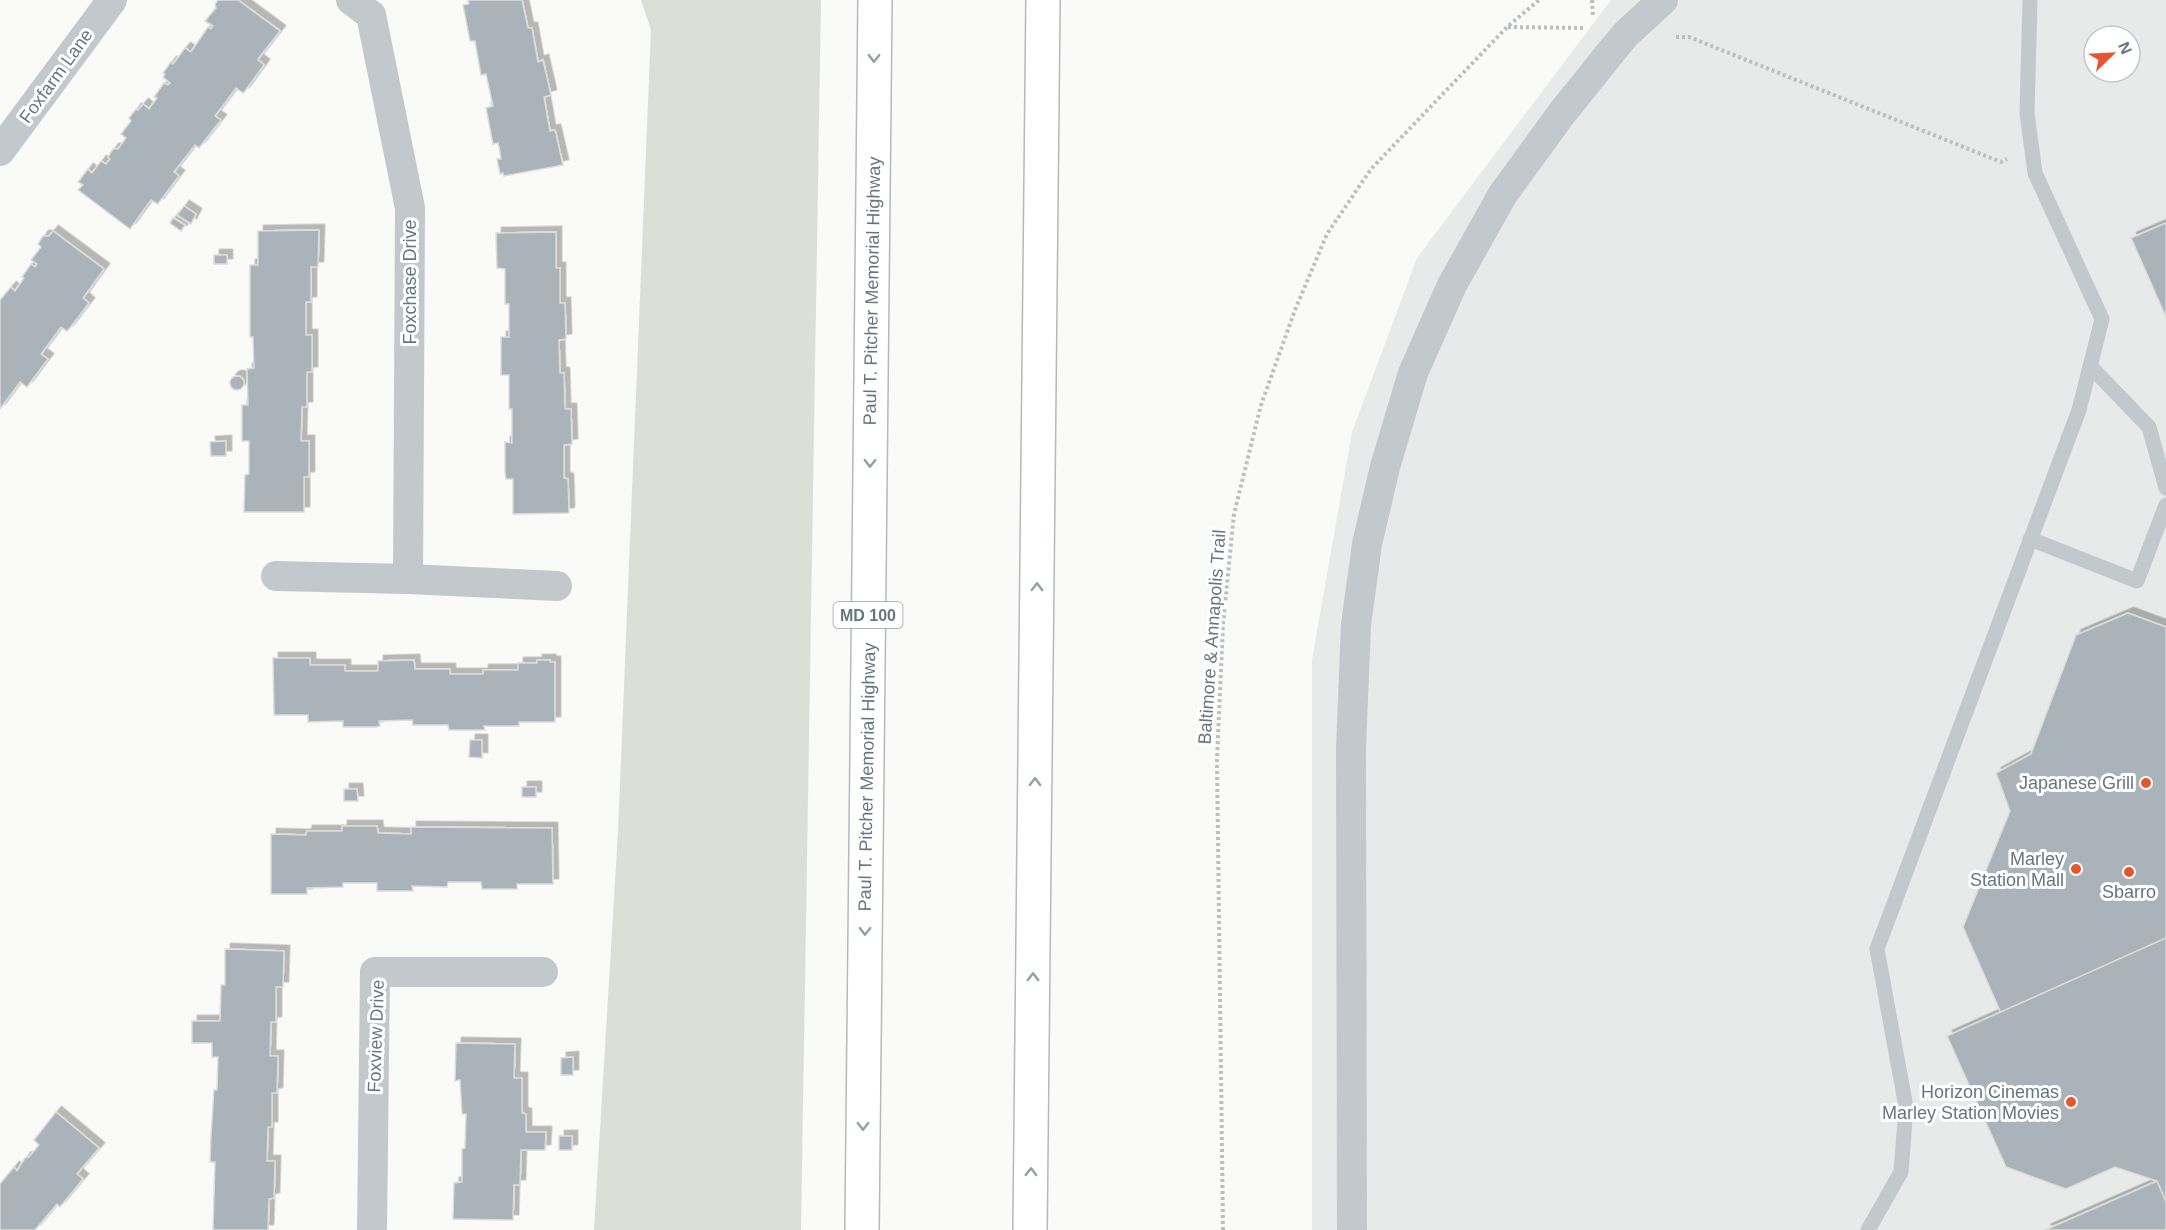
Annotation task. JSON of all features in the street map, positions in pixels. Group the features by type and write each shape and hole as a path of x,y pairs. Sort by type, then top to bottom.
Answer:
{"highway":[{"name":"Paul T. Pitcher Memorial Highway","path":"862,1230 875,0"},
{"path":"1030,1230 1043,0"}],"street":[{"name":"Foxfarm Lane","path":"0,151 112,0"},
{"name":"Foxchase Drive","path":"351,0 371,15 410,208 408,579"},
{"path":"1352,1230 1351,748 1356,625 1367,544 1380,489 1413,373 1452,285 1503,194 1562,113 1626,34 1663,0"},
{"path":"276,576 556,586"},
{"name":"Foxview Drive","path":"372,1230 375,972 543,972"}],"lane":[{"path":"1868,1230 1901,1172 1906,1107 1877,949 2079,410 2102,319 2035,173 2027,113 2030,0"},
{"path":"2090,366 2149,427 2166,488"},
{"path":"2030,539 2138,581 2166,505"}],"path":[{"name":"Baltimore & Annapolis Trail","path":"1223,1230 1217,760 1223,624 1237,503 1261,405 1294,310 1327,234 1371,169 1507,27 1539,0"},
{"path":"1507,27 1582,27 1626,34 1689,38 2001,162 2032,147"}],"shaded area":[{"path":"641,0 821,0 801,1230 594,1230 618,832 651,30"},
{"path":"1611,0 2166,0 2166,1230 1312,1230 1312,660 1352,432 1417,258"}],"building":[{"path":"218,0 238,0 280,31 258,59 264,65 245,91 243,93 236,88 215,116 221,120 199,148 195,145 174,172 179,176 158,204 151,200 130,229 78,190 83,185 78,182 88,169 92,173 101,161 106,164 113,149 118,149 126,138 121,134 131,121 129,118 136,109 138,110 143,104 149,109 164,83 168,85 170,83 163,77 165,74 163,73 185,48 191,52 208,27 211,29 213,26 205,21 216,8 215,4"},
{"path":"468,0 522,0 528,28 532,28 538,62 543,60 551,95 544,97 550,131 555,130 563,165 504,176 503,173 500,174 497,159 501,159 499,147 498,143 493,144 486,108 493,106 486,74 481,75 475,41 470,41 463,5 469,4"},
{"path":"184,206 196,214 191,224 177,215"},
{"path":"173,218 185,225 181,231 170,223"},
{"path":"2166,223 2166,317 2131,238"},
{"path":"319,230 318,267 311,267 311,302 306,302 306,335 312,335 312,372 307,372 307,407 302,407 301,441 309,441 309,477 304,477 304,512 244,512 245,475 249,474 249,441 242,441 242,405 248,405 247,369 254,368 253,337 250,337 250,265 258,265 258,231"},
{"path":"53,231 104,269 83,298 89,303 67,331 61,327 41,354 48,359 27,387 20,382 0,409 0,300 11,287 15,291 31,264 35,267 37,264 31,260 41,247 38,244 43,236 49,236"},
{"path":"556,232 556,268 560,268 560,303 565,303 566,339 559,340 560,373 564,373 565,409 571,409 572,444 564,445 564,478 568,479 569,512 513,514 513,479 506,479 505,472 505,442 512,443 512,409 509,409 509,375 501,375 501,337 509,337 509,304 505,304 505,269 497,268 496,233"},
{"path":"214,255 227,255 227,264 214,264"},
{"path":"234,376 240,376 244,383 240,390 234,390 230,386 230,380"},
{"path":"226,441 226,456 211,456 210,442"},
{"name":"Marley Station Mall","path":"2128,613 2166,627 2166,938 2001,1013 1963,927 2010,811 1996,773 2031,754 2076,635"},
{"path":"273,658 310,658 310,665 345,665 345,671 378,671 378,661 414,660 415,669 450,669 450,674 483,674 483,670 518,670 518,663 550,660 550,662 555,662 555,722 519,722 519,726 484,726 485,730 449,730 448,725 413,725 412,720 379,721 380,726 376,727 343,727 343,721 308,722 308,715 274,715"},
{"path":"470,740 482,740 482,758 469,757"},
{"path":"522,787 536,787 536,797 522,797"},
{"path":"344,789 357,789 358,801 344,801"},
{"path":"342,826 377,826 378,833 411,834 411,827 552,828 553,884 517,884 517,889 482,889 481,882 448,882 447,887 412,886 413,891 377,891 377,883 343,883 343,887 307,888 307,894 271,894 271,834 306,835 307,831 342,831"},
{"name":"Horizon Cinemas Marley Station Movies","path":"2166,938 2166,1202 2157,1181 2115,1167 2066,1189 2006,1167 1947,1036"},
{"path":"225,949 284,951 283,987 276,987 276,1022 271,1022 270,1056 278,1056 277,1093 272,1093 272,1127 268,1127 267,1161 275,1161 274,1198 269,1199 268,1230 213,1230 215,1162 210,1162 218,1057 212,1057 212,1043 192,1043 192,1021 220,1021 221,985 225,985"},
{"path":"456,1043 515,1044 514,1078 522,1078 522,1113 526,1114 526,1132 546,1132 545,1150 521,1150 520,1185 514,1185 513,1220 453,1219 454,1183 462,1182 462,1149 465,1148 466,1114 462,1114 460,1080 455,1081"},
{"path":"573,1057 573,1075 561,1075 561,1058"},
{"path":"56,1112 99,1148 77,1174 83,1179 60,1207 57,1204 35,1230 0,1230 0,1184 14,1167 17,1171 25,1158 29,1157 39,1145 34,1140"},
{"path":"559,1136 572,1136 572,1150 559,1150"},
{"path":"2157,1181 2166,1202 2166,1230 2045,1230"}],"place":[{"name":"Japanese Grill","path":"2146,783"},
{"name":"Marley Station Mall","path":"2076,869"},
{"name":"Sbarro","path":"2129,872"},
{"name":"Horizon Cinemas Marley Station Movies","path":"2071,1102"}]}
